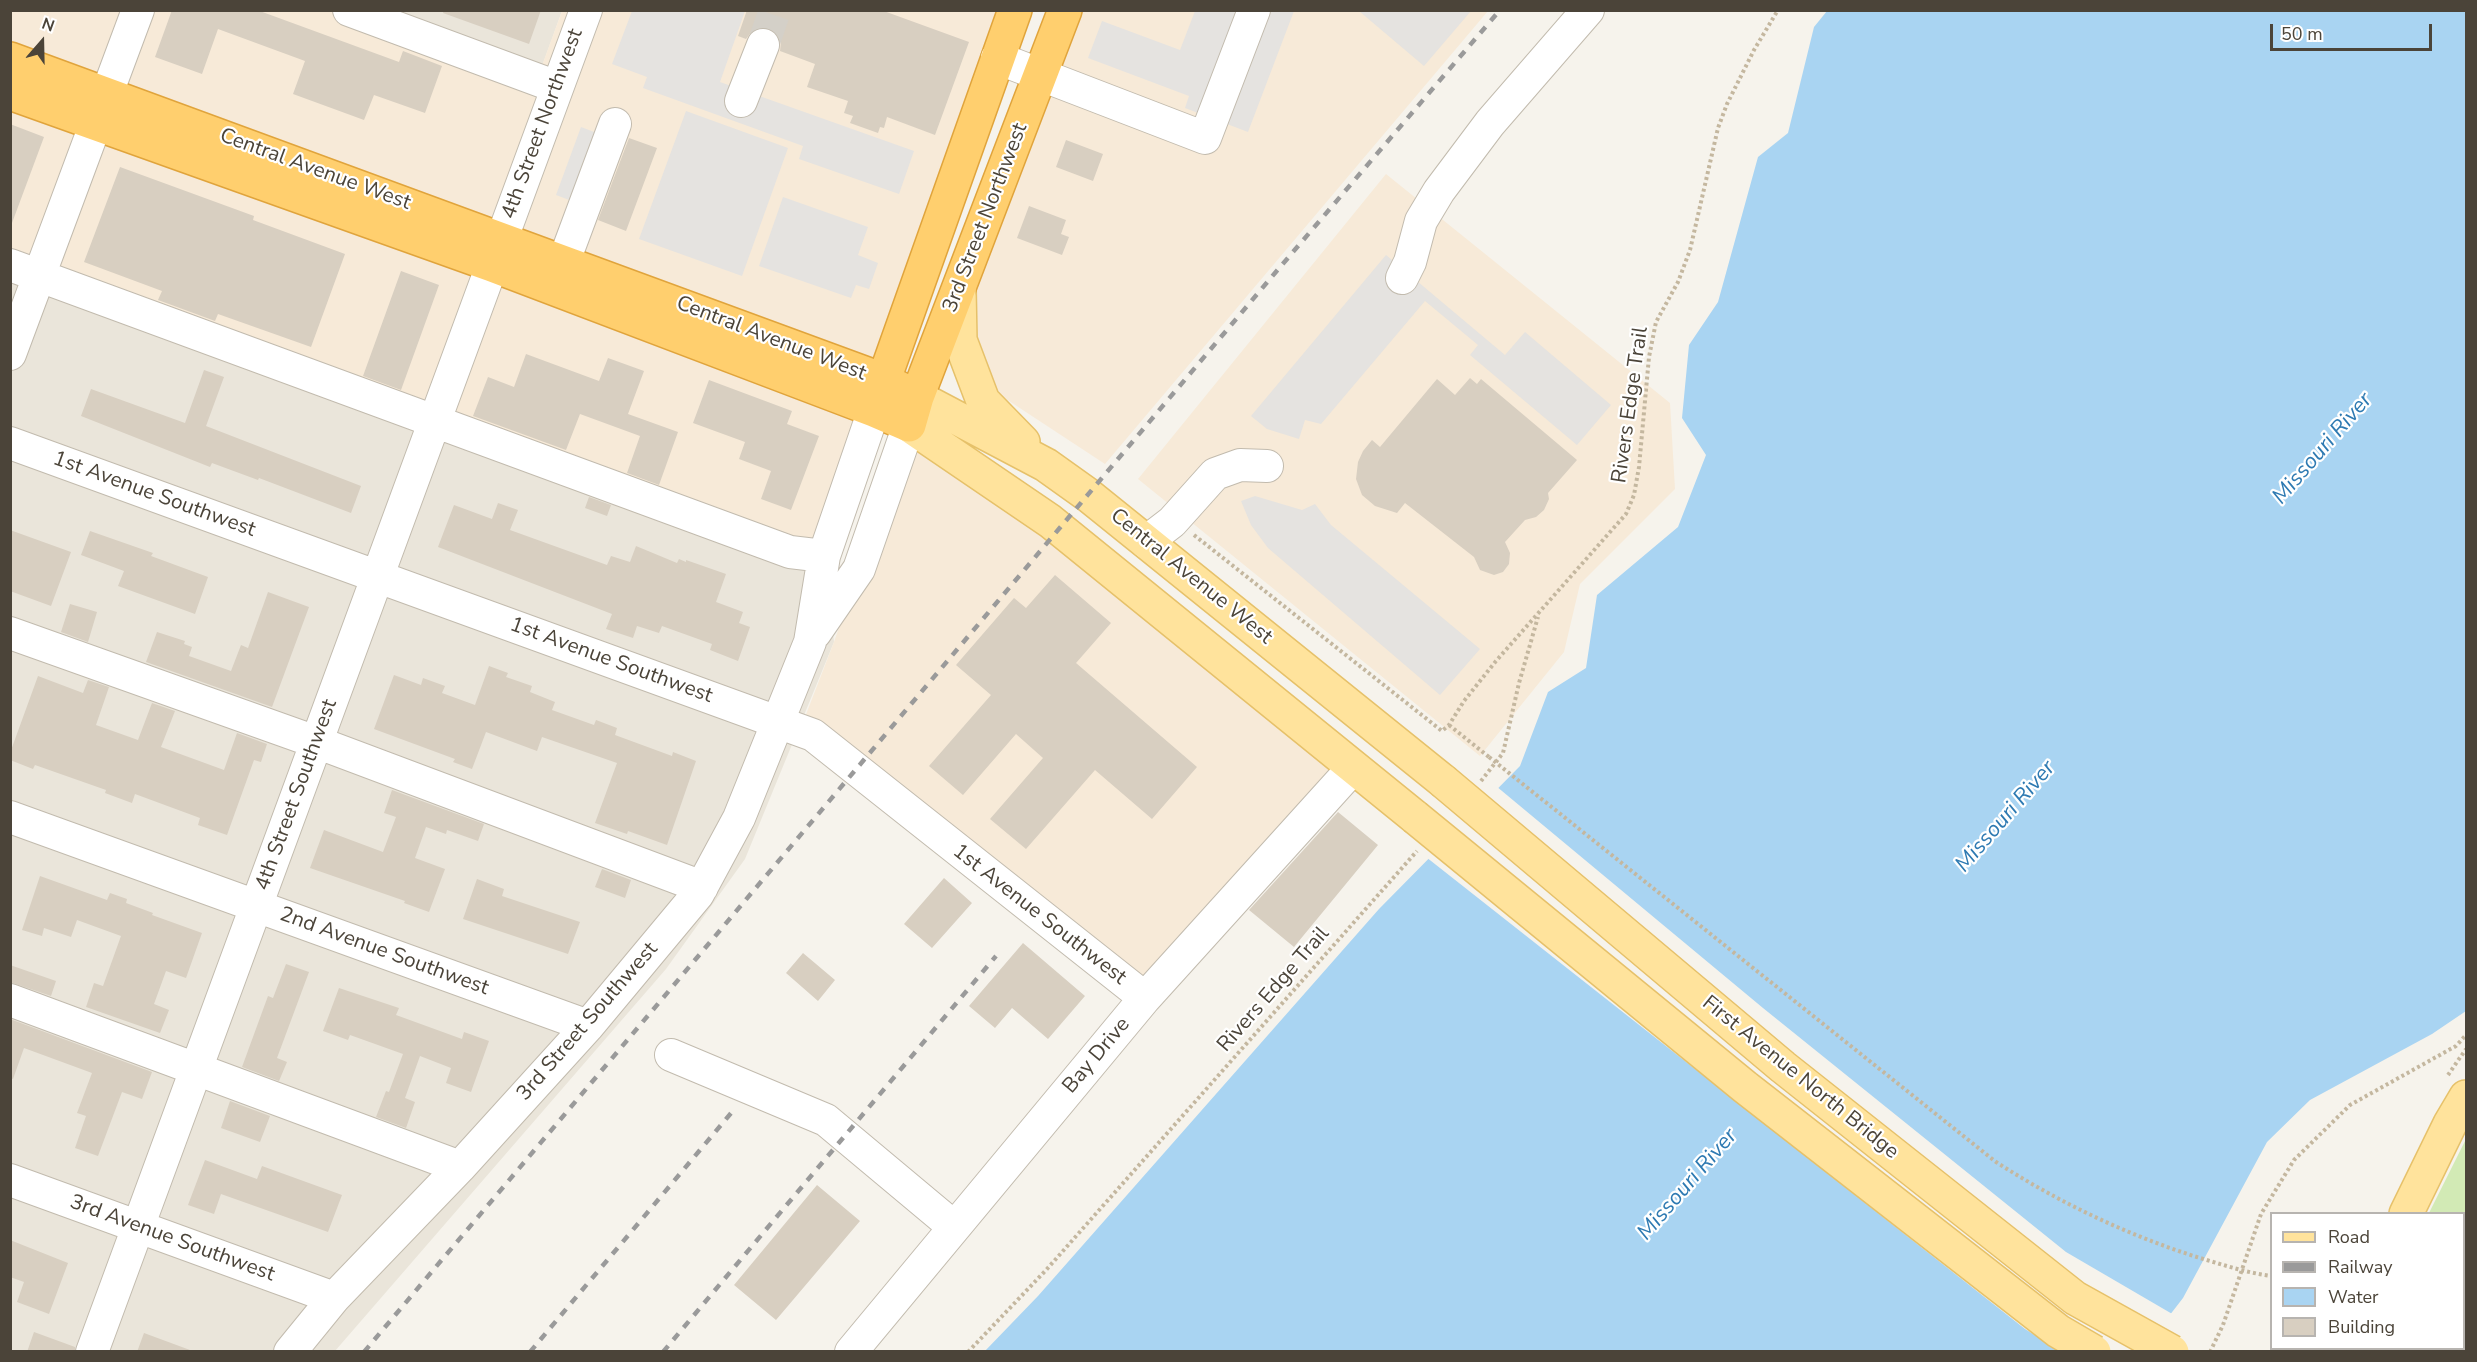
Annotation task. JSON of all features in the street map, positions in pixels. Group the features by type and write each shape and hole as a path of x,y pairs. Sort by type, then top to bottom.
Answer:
{"highway":[{"name":"3rd Street Northwest","path":"878,395 1015,10"},
{"name":"3rd Street Northwest","path":"913,411 1065,10"},
{"name":"Central Avenue West","path":"10,59 101,108 496,251 878,395"},
{"name":"Central Avenue West","path":"10,93 101,108"},
{"name":"Central Avenue West","path":"496,251 564,261 913,411"}],"main road":[{"path":"959,289 960,340 982,401 1046,465"},
{"name":"Central Avenue West","path":"913,411 1046,465 1146,542 1443,781"},
{"name":"Central Avenue West","path":"913,411 1353,768 1419,830"},
{"name":"First Avenue North Bridge","path":"1443,781 1783,1067 2075,1298 2172,1352"},
{"name":"First Avenue North Bridge","path":"1419,830 2058,1331 2094,1352"},
{"path":"2407,1212 2466,1096"}],"street":[{"path":"349,10 557,87"},
{"name":"4th Street Northwest","path":"496,251 586,10"},
{"path":"998,58 1205,138 1254,10"},
{"path":"1402,278 1410,262 1421,222 1439,191 1490,123 1588,10"},
{"path":"10,354 134,12"},
{"path":"741,101 763,45"},
{"path":"564,261 615,124"},
{"name":"4th Street Southwest","path":"92,1352 496,251"},
{"path":"10,265 790,552 824,556"},
{"name":"3rd Street Southwest","path":"290,1352 334,1298 460,1167 588,1026 702,887 740,818 810,642 824,556 878,395"},
{"name":"3rd Street Southwest","path":"810,642 859,569 913,411"},
{"name":"1st Avenue Southwest","path":"10,443 813,735 1145,998"},
{"path":"1146,542 1172,522 1215,474 1240,465 1267,466"},
{"path":"10,633 316,742 702,887"},
{"name":"Bay Drive","path":"851,1352 1145,998 1353,768"},
{"name":"2nd Avenue Southwest","path":"10,817 588,1026"},
{"path":"10,1000 460,1167"},
{"path":"671,1055 826,1120 954,1227"},
{"name":"3rd Avenue Southwest","path":"10,1180 334,1298"}],"path":[{"name":"Rivers Edge Trail","path":"1449,725 1464,701 1626,514 1634,495 1639,467 1649,357 1656,322 1678,282 1690,250 1718,128 1727,104 1754,50 1778,10"},
{"path":"1172,522 1205,542 1442,731 1449,725 1996,1162 2045,1194 2110,1226 2187,1254 2250,1273 2270,1276"},
{"name":"Rivers Edge Trail","path":"1477,786 1503,753 1519,683 1539,614"},
{"name":"Rivers Edge Trail","path":"968,1352 1047,1269 1419,830"},
{"path":"2210,1352 2223,1325 2261,1214 2294,1160 2350,1105 2456,1046 2466,1035"}],"shaded area":[{"path":"10,11 349,11 537,79 562,11 1015,11 883,380 11,59"},
{"path":"349,11 562,11 537,80"},
{"path":"632,11 745,11 720,82 914,151 899,194 799,159 803,146 643,88 647,77 612,64"},
{"path":"1065,11 1488,11 1105,464 1003,397 960,340 1041,75"},
{"path":"1195,11 1294,11 1248,132 1185,108 1189,96 1088,58 1102,21 1180,50"},
{"path":"1359,11 1471,11 1424,66"},
{"path":"11,95 874,410 824,556 11,265"},
{"path":"686,111 788,148 742,276 639,239"},
{"path":"581,127 610,138 585,206 556,195"},
{"path":"1386,174 1670,403 1675,489 1580,584 1564,652 1480,756 1138,479"},
{"path":"783,197 868,227 858,255 878,263 869,289 856,285 851,298 759,266"},
{"path":"1386,255 1505,355 1525,332 1611,405 1577,445 1470,355 1478,345 1425,301 1321,424 1305,420 1299,439 1267,429 1251,416"},
{"path":"11,265 824,556 834,642 745,859 666,969 335,1351 11,1352"},
{"path":"909,425 1353,768 1145,998 800,730 834,642"},
{"path":"1255,496 1302,510 1315,504 1331,525 1480,649 1440,695 1268,548 1251,525 1241,501"},
{"path":"2465,1214 2466,1351 2376,1352 2376,1350 2465,1350"}],"green space":[{"path":"2466,1139 2466,1214 2465,1212 2430,1212"}],"water":[{"name":"Missouri River","path":"1827,11 2466,11 2466,1011 2432,1034 2310,1100 2267,1142 2183,1298 2142,1351 984,1352 1038,1296 1379,909 1520,766 1548,692 1586,668 1597,595 1678,527 1706,455 1682,418 1689,345 1718,302 1758,157 1788,133 1814,27"}],"pier":[{"path":"1496,786 1763,1008 2066,1252 2174,1315 2145,1352 2060,1351 2025,1329 1426,857"}],"building":[{"path":"172,10 257,10 399,62 403,51 442,66 425,113 374,95 364,120 293,94 305,61 218,29 202,74 155,57"},
{"path":"444,10 541,10 529,44 443,13"},
{"path":"747,10 881,10 969,42 935,135 887,117 884,128 880,127 878,133 850,123 853,116 844,113 848,101 807,87 815,64 780,51 781,42 777,33 761,27 752,31 746,39 738,36"},
{"path":"10,124 44,137 12,223 10,223"},
{"path":"629,138 657,148 626,231 598,220"},
{"path":"1066,140 1103,154 1093,181 1056,167"},
{"path":"120,167 254,216 253,220 345,254 311,347 218,314 215,321 158,300 162,291 84,262"},
{"path":"1029,206 1066,220 1061,234 1069,237 1062,255 1017,238"},
{"path":"401,271 439,285 401,390 363,376"},
{"path":"526,354 599,381 608,358 644,371 628,414 678,432 659,485 627,473 640,436 580,414 566,450 473,416 488,377 514,387"},
{"path":"204,370 224,377 206,426 361,486 351,513 259,478 258,480 212,463 210,467 81,416 91,389 185,423"},
{"path":"1470,378 1477,384 1481,379 1577,460 1548,493 1549,499 1544,510 1536,517 1525,520 1505,542 1510,553 1509,564 1503,572 1494,575 1480,570 1474,557 1405,503 1397,513 1375,506 1362,495 1356,479 1358,462 1363,451 1372,440 1380,447 1437,379 1455,395"},
{"path":"709,380 792,411 787,424 819,436 791,510 761,499 771,471 739,459 745,442 693,423"},
{"path":"589,497 611,505 607,516 585,508"},
{"path":"498,503 518,510 510,530 607,565 611,556 630,562 636,546 677,563 679,559 686,562 686,560 726,574 716,602 743,612 739,623 750,627 738,661 710,650 712,644 662,626 659,633 637,626 633,638 606,629 612,614 438,547 454,505 492,519"},
{"path":"10,530 71,552 51,606 10,591"},
{"path":"90,531 153,553 151,556 208,577 195,614 118,586 124,571 81,555"},
{"path":"1055,575 1111,623 1076,663 1197,767 1152,819 1095,770 1026,849 990,819 1043,758 1016,734 963,795 929,766 991,695 956,665 1014,598 1026,608"},
{"path":"268,592 309,607 272,707 146,662 157,632 185,641 184,644 192,647 189,656 231,671 241,645 248,648"},
{"path":"70,604 97,612 88,642 61,632"},
{"path":"489,666 508,673 506,677 532,686 530,692 555,702 552,710 594,725 596,720 617,728 615,735 672,756 673,752 696,761 667,845 628,831 627,834 595,823 617,763 542,737 537,751 486,732 472,769 453,762 455,759 374,729 394,675 421,685 423,678 445,686 442,693 475,705"},
{"path":"38,676 83,693 88,680 109,687 96,725 138,740 152,703 175,711 161,747 224,770 237,733 267,744 261,762 254,760 227,835 198,825 200,818 135,794 132,803 105,793 106,790 35,765 33,769 10,760 10,753"},
{"path":"392,790 484,824 478,841 447,830 446,834 426,827 415,858 445,869 429,912 404,903 405,901 310,868 324,830 383,852 396,817 384,813"},
{"path":"1338,812 1378,845 1294,947 1249,910"},
{"path":"602,869 631,880 625,898 595,887"},
{"path":"40,876 107,900 110,893 127,899 126,903 153,913 152,915 202,933 186,978 166,971 154,1004 169,1010 160,1033 86,1007 94,983 103,986 121,936 77,920 71,937 44,928 42,936 22,930"},
{"path":"944,878 972,903 932,948 904,924"},
{"path":"477,879 504,889 502,896 580,922 568,954 463,919"},
{"path":"1023,943 1085,996 1048,1039 1012,1008 995,1028 969,1006"},
{"path":"803,953 835,980 818,1001 786,973"},
{"path":"286,964 309,972 277,1058 287,1062 279,1081 242,1067 268,996 273,998"},
{"path":"10,965 56,981 51,996 10,982"},
{"path":"339,988 399,1008 396,1015 462,1039 464,1032 489,1041 471,1092 446,1083 451,1068 420,1056 405,1098 415,1102 406,1128 376,1117 386,1091 389,1092 403,1054 350,1035 348,1040 323,1031"},
{"path":"10,1019 152,1072 142,1099 122,1092 98,1156 75,1148 86,1116 77,1113 92,1073 24,1048 13,1079 10,1078"},
{"path":"230,1101 270,1116 260,1142 221,1128"},
{"path":"205,1160 257,1179 262,1166 342,1195 328,1232 221,1194 214,1214 188,1205"},
{"path":"817,1185 860,1221 776,1320 734,1285"},
{"path":"10,1240 68,1263 49,1314 17,1302 24,1282 10,1277"},
{"path":"34,1332 75,1347 75,1352 27,1352"},
{"path":"144,1333 190,1350 189,1352 137,1352"}],"tunnel":[{"path":"763,45 775,10"}],"railway":[{"path":"364,1352 1275,273 1500,10"},
{"path":"663,1352 996,956"},
{"path":"530,1352 732,1112"}]}
